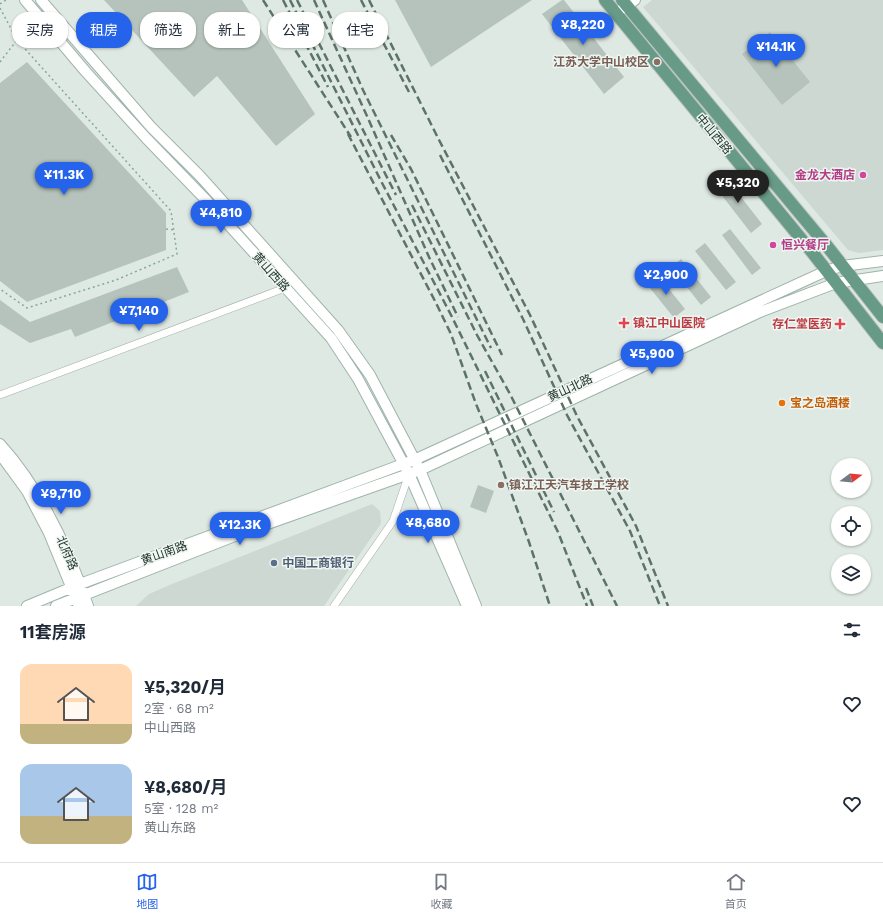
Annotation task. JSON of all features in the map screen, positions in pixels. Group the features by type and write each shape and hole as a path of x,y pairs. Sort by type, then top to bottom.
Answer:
{"main road":[{"name":"黄山西路","path":"25,0 86,72 146,138 207,201 331,338 358,379 404,464 468,606"},
{"name":"黄山西路","path":"41,0 151,128 200,176 338,330 370,375 420,470 476,606"},
{"name":"中山西路","path":"606,0 615,14 836,283 883,343"},
{"name":"中山西路","path":"628,2 637,16 694,87 822,240 883,317"},
{"path":"615,14 628,2"},
{"name":"黄山北路","path":"414,460 826,271 842,266 883,261"},
{"name":"黄山北路","path":"420,470 760,312 836,283 883,276"},
{"name":"北府路","path":"0,444 9,453 34,489 53,522 76,586 79,599 88,606"},
{"name":"北府路","path":"0,454 26,491 76,586"},
{"name":"黄山南路","path":"27,606 76,586 414,460"},
{"name":"黄山南路","path":"56,606 79,599 245,532 420,470"}],"street":[{"path":"0,395 285,288"},
{"path":"334,606 393,521 409,474"}],"path":[{"path":"0,4 6,0"},
{"path":"0,8 12,31"},
{"path":"0,62 12,46"},
{"path":"0,289 27,308 116,280 177,254 171,211 24,48"},
{"path":"166,230 174,230"}],"shaded area":[{"path":"652,0 883,0 883,250 859,253 848,250 643,7"},
{"path":"372,504 380,511 380,525 324,606 136,606 149,594 172,584"}],"building":[{"path":"104,0 242,0 250,12 204,12 204,48 260,48 260,28 268,41 268,48 273,48 315,114 276,146 217,76 194,97 149,48 196,48 196,12 140,12 140,39 132,30 132,12 115,12"},
{"path":"395,0 532,0 431,67"},
{"path":"564,0 624,77 604,94 542,14"},
{"path":"770,32 810,82 782,105 742,54"},
{"path":"27,62 166,213 166,250 27,302 0,281 0,83"},
{"path":"724,175 762,224 751,233 713,184"},
{"path":"730,229 761,268 752,275 722,235"},
{"path":"705,243 736,282 726,290 695,251"},
{"path":"681,259 711,297 701,305 671,267"},
{"path":"177,267 189,292 75,337 71,329 30,343 0,324 0,300 30,322"},
{"path":"657,274 685,309 674,318 646,283"},
{"path":"478,485 494,491 486,513 470,507"}],"railway":[{"path":"263,0 351,137"},
{"path":"283,0 328,87"},
{"path":"290,0 380,179 451,315 558,532 587,606"},
{"path":"297,0 396,195"},
{"path":"314,0 429,257 458,317"},
{"path":"323,0 363,90 491,348"},
{"path":"361,0 409,92"},
{"path":"369,0 438,138 530,315 577,416 636,526 668,606"},
{"path":"348,134 451,334 529,542 550,606"},
{"path":"391,135 411,169 502,355"},
{"path":"440,155 523,319 567,415 630,531 660,606"},
{"path":"412,205 477,335 510,394 617,606"},
{"path":"485,371 554,512"},
{"path":"586,588 593,606"}],"place":[{"name":"江苏大学中山校区","path":"657,62"},
{"name":"金龙大酒店","path":"863,175"},
{"name":"恒兴餐厅","path":"773,245"},
{"name":"镇江中山医院","path":"624,323"},
{"name":"存仁堂医药","path":"840,324"},
{"name":"宝之岛酒楼","path":"782,403"},
{"name":"镇江江天汽车技工学校","path":"501,485"},
{"name":"中国工商银行","path":"274,563"}]}
